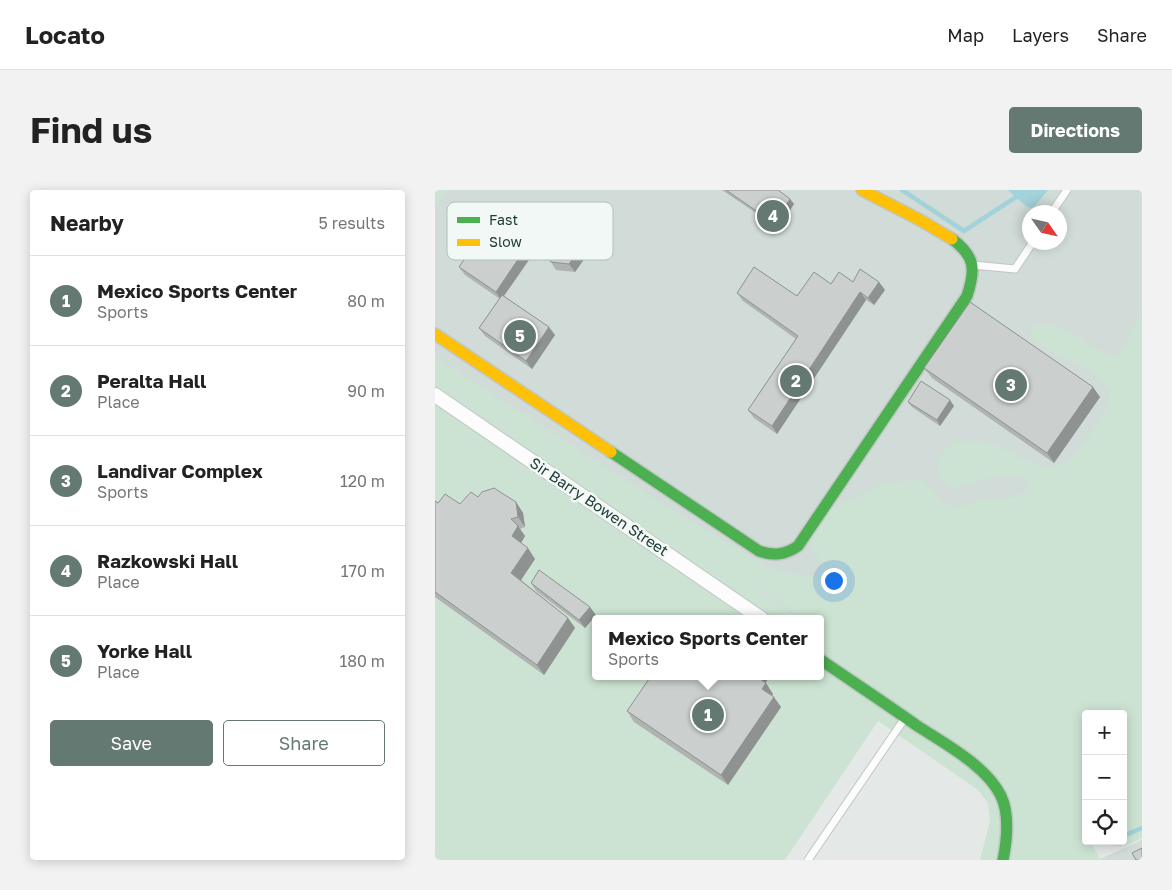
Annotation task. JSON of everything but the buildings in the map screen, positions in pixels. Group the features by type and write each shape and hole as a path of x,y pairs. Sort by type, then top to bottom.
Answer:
{"street":[{"path":"435,334 759,551 775,555 791,551 798,546 967,296 973,279 973,265 968,253 957,243 907,212 862,190"},
{"name":"Sir Barry Bowen Street","path":"435,395 756,615"},
{"path":"824,662 968,760 986,775 1003,798 1006,829 1003,860"}],"lane":[{"path":"1057,205 1067,190"},
{"path":"973,265 1015,269 1028,250"},
{"path":"807,860 905,718"}],"shaded area":[{"path":"435,190 1142,190 1142,339 947,720 824,635 824,615 793,615 435,370"},
{"path":"1142,840 1142,860 1098,860 1100,859"}],"green space":[{"path":"435,190 447,190 435,208"},
{"path":"1142,308 1142,838 1127,845 1127,710 1082,710 1082,845 1092,845 1100,859 1098,860 980,860 990,821 988,803 978,790 878,721 785,860 435,860 435,357 669,508 757,562 774,570 810,575 819,574 822,564 812,546 810,536 826,511 883,484 919,479 930,486 941,501 950,506 960,507 980,500 1014,498 1030,487 1025,479 1016,474 983,479 956,488 939,478 938,466 940,458 954,442 975,441 990,443 1031,463 1042,466 1052,467 1063,464 1073,456 1101,419 1110,393 1103,382 1084,367 1040,345 1031,337 1031,326 1043,324 1054,326 1106,353 1117,355 1125,346"}],"water":[{"path":"1008,190 1048,190 1036,205 1025,205"}],"waterway":[{"path":"902,190 964,231 1016,197"},
{"path":"1127,834 1142,828"}],"traffic: fast":[{"path":"611,452 759,551 779,554 798,546 967,296 972,278 971,264 965,251 952,239"},
{"path":"824,662 951,747 985,774 1001,796 1006,811 1006,836 1003,860"}],"traffic: slow":[{"path":"862,190 952,239"},
{"path":"435,334 611,452"}],"place":[{"name":"Razkowski Hall","path":"773,216"},
{"name":"Yorke Hall","path":"520,336"},
{"name":"Peralta Hall","path":"796,381"},
{"name":"Landivar Complex","path":"1011,385"},
{"name":"Mexico Sports Center","path":"708,715"}]}
